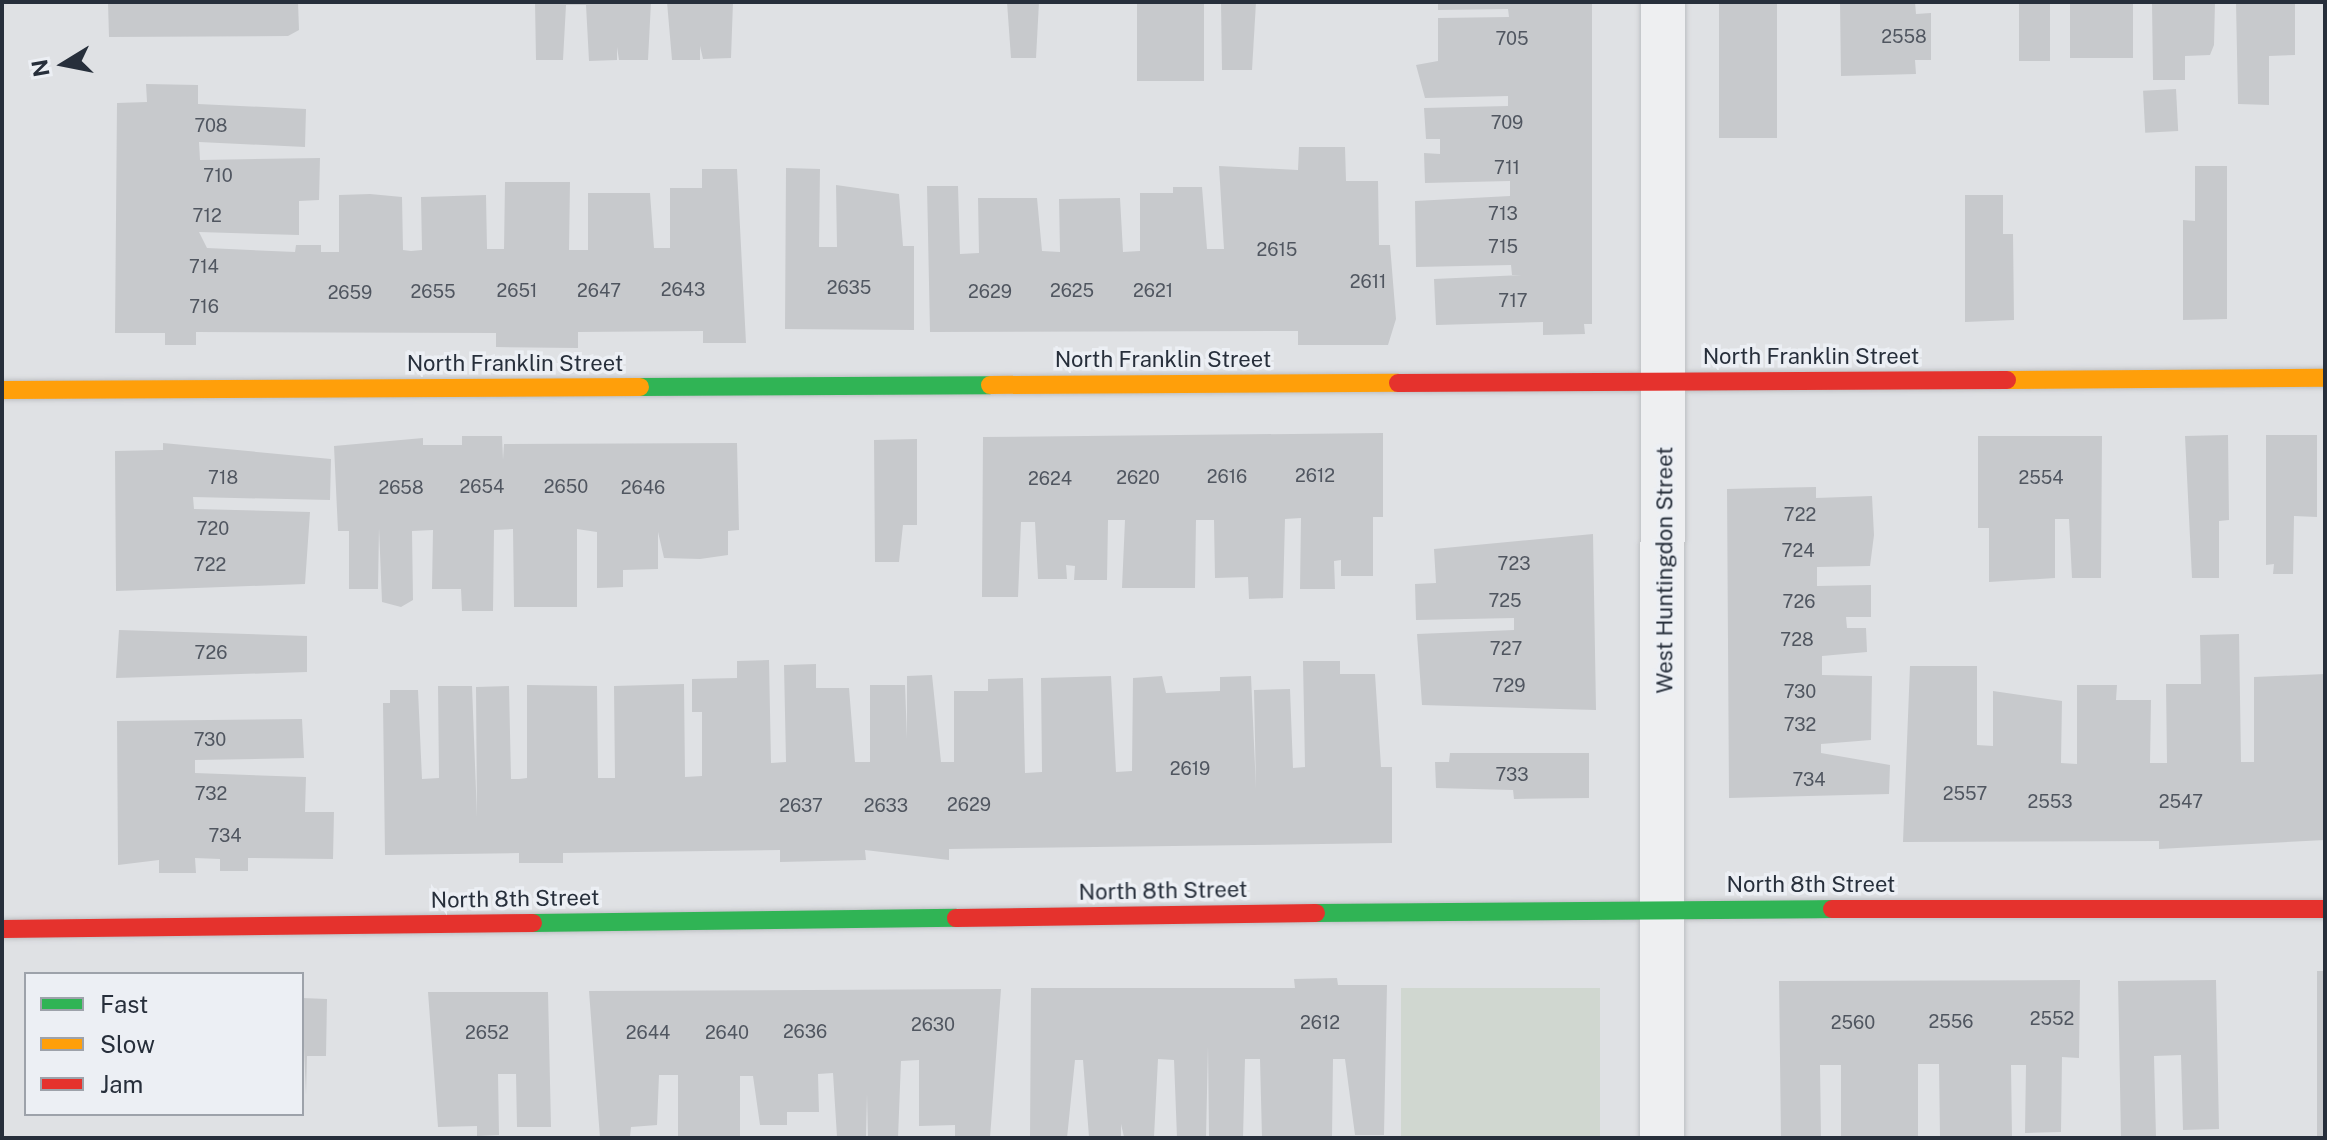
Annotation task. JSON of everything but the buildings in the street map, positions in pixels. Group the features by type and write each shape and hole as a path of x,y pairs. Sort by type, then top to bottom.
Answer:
{"street":[{"name":"West Huntingdon Street","path":"1662,1138 1666,382 1663,2"},
{"name":"North Franklin Street","path":"2,390 2325,378"},
{"name":"North 8th Street","path":"2,929 1664,909 2325,909"}],"shaded area":[{"path":"1401,988 1600,988 1600,1138 1401,1138"}],"traffic: fast":[{"path":"640,387 990,385"},
{"path":"1316,913 1832,909"},
{"path":"533,923 956,918"}],"traffic: slow":[{"path":"2007,380 2325,378"},
{"path":"990,385 1398,383"},
{"path":"2,390 640,387"}],"traffic: jam":[{"path":"1398,383 2007,380"},
{"path":"1832,909 2325,909"},
{"path":"956,918 1316,913"},
{"path":"2,929 533,923"}]}
